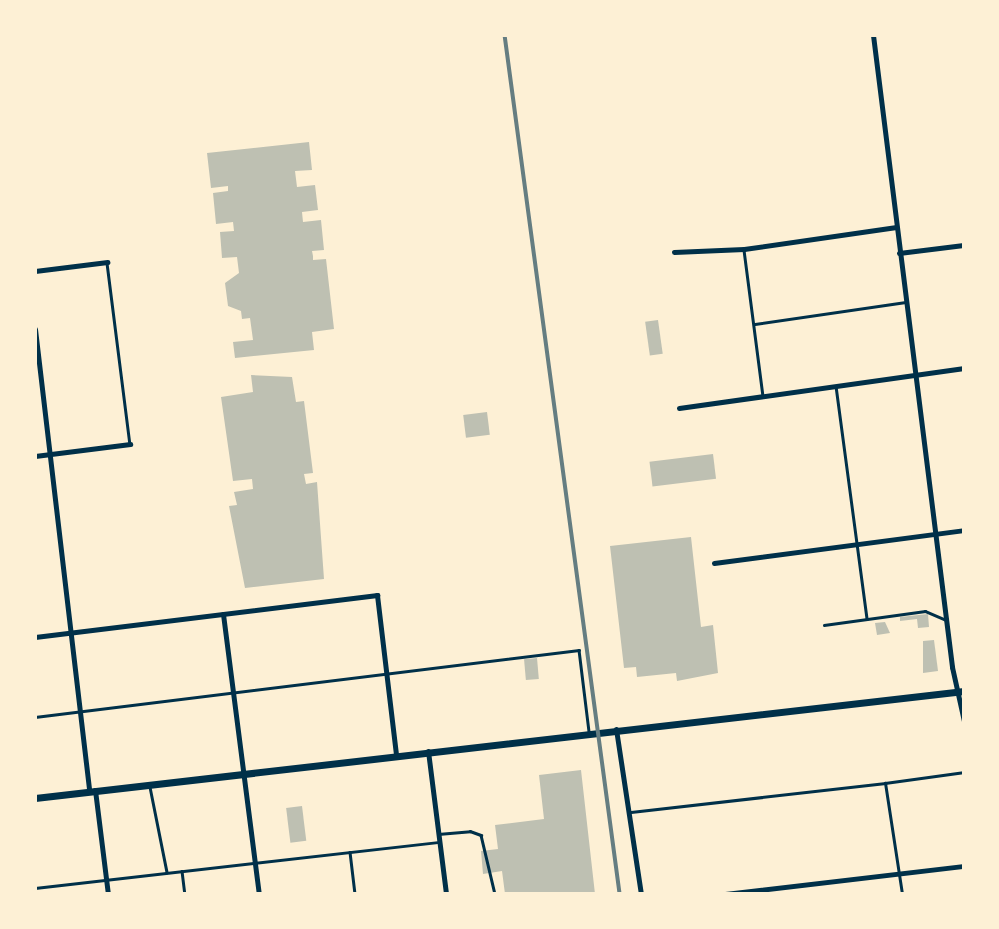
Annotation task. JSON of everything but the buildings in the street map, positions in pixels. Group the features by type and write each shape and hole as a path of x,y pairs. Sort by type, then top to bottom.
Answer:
{"main road":[{"path":"35,798 396,754 961,691"}],"street":[{"path":"873,35 914,376 947,621 964,721"},
{"path":"674,252 744,249 895,227"},
{"path":"899,253 964,244"},
{"path":"35,271 107,262"},
{"path":"35,329 79,710 108,894"},
{"path":"679,408 964,368"},
{"path":"35,456 130,444"},
{"path":"714,564 859,542 964,530"},
{"path":"35,637 377,595 396,754"},
{"path":"223,614 259,894"},
{"path":"616,729 641,894"},
{"path":"428,751 446,894"},
{"path":"725,894 964,866"}],"lane":[{"path":"744,249 763,396"},
{"path":"107,262 130,444"},
{"path":"755,324 905,302"},
{"path":"836,386 859,542 867,619"},
{"path":"824,625 925,611 947,621"},
{"path":"35,717 387,676 579,650 589,732"},
{"path":"629,812 964,772"},
{"path":"885,783 902,894"},
{"path":"150,784 167,873"},
{"path":"438,834 470,831 481,835 495,894"},
{"path":"35,888 439,842"},
{"path":"350,852 355,894"},
{"path":"182,871 185,894"}],"railway":[{"path":"505,35 620,894"}]}
